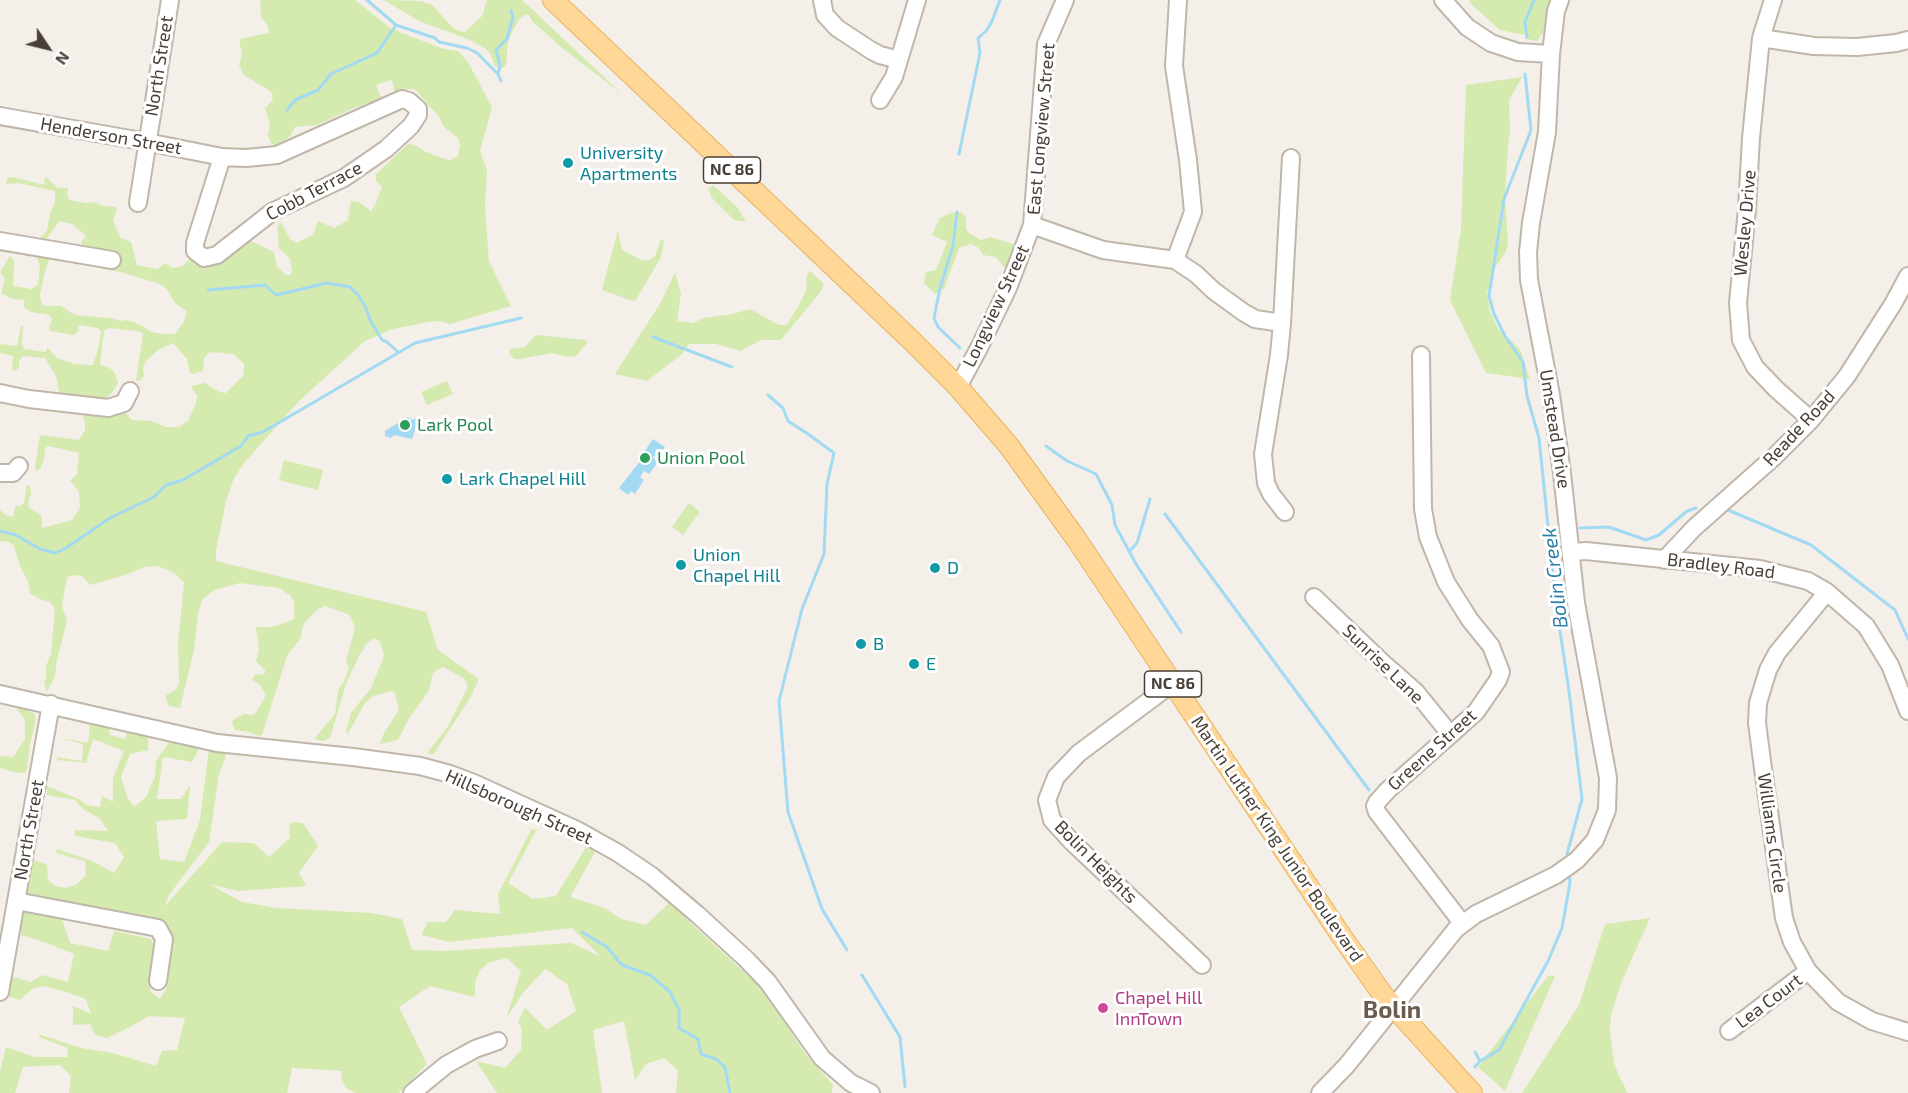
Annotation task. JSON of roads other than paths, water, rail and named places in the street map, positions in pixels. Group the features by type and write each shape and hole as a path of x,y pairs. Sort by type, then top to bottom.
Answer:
{"main road":[{"name":"Martin Luther King Junior Boulevard","path":"553,0 830,261 958,387 1009,446 1056,509 1340,934 1393,1006 1472,1093"}],"street":[{"name":"North Street","path":"138,203 170,0"},
{"path":"822,0 825,15 833,25 872,51 899,60"},
{"path":"880,100 894,77 917,0"},
{"name":"East Longview Street","path":"1032,225 1046,44 1065,0"},
{"path":"1174,261 1193,212 1187,150 1174,66 1178,0"},
{"path":"1443,0 1467,27 1491,42 1518,51 1551,54"},
{"name":"Umstead Drive","path":"1393,1006 1462,923 1556,876 1587,851 1602,826 1607,810 1608,778 1576,603 1572,552 1551,395 1529,280 1528,252 1547,132 1551,54 1556,11 1560,0"},
{"name":"Wesley Drive","path":"1773,0 1761,38 1738,303 1741,340 1755,367 1811,420"},
{"path":"1761,38 1814,46 1857,47 1896,44 1908,40"},
{"name":"Cobb Terrace","path":"402,99 409,101 418,109 417,119 387,149 344,177 272,212 218,255 204,258 195,251 195,243 222,157 246,158 277,155 402,99"},
{"name":"Henderson Street","path":"0,116 222,157"},
{"path":"1285,512 1271,495 1266,483 1263,454 1279,355 1291,158"},
{"name":"Longview Street","path":"958,387 980,348 1008,288 1032,225"},
{"path":"1032,225 1103,250 1174,261 1196,274 1222,298 1255,319 1282,323"},
{"path":"0,241 112,260"},
{"name":"Reade Road","path":"1664,560 1694,528 1775,456 1811,420 1847,376 1908,276"},
{"name":"Greene Street","path":"1421,355 1423,509 1428,537 1446,582 1470,620 1491,646 1501,672 1476,712 1388,790 1375,806 1377,812 1462,923"},
{"path":"0,393 29,399 108,408 124,403 130,391"},
{"path":"0,473 13,473 19,466"},
{"name":"Bradley Road","path":"1572,552 1586,551 1778,572 1808,581 1827,592 1866,626 1890,665 1908,711"},
{"name":"Williams Circle","path":"1827,592 1777,653 1768,670 1758,703 1757,723 1784,918 1792,942 1808,971 1839,1002 1855,1013 1890,1028 1908,1032"},
{"name":"Sunrise Lane","path":"1314,597 1416,692 1449,734"},
{"name":"Bolin Heights","path":"1173,683 1079,753 1056,777 1047,800 1052,820 1072,842 1202,965"},
{"name":"Hillsborough Street","path":"0,694 217,742 420,766 474,783 577,830 618,853 652,876 746,958 768,982 822,1058 847,1088 871,1093"},
{"name":"North Street","path":"0,992 51,704"},
{"path":"16,901 158,928 164,939 158,981"},
{"name":"Lea Court","path":"1729,1030 1808,971"},
{"path":"1320,1093 1347,1065 1393,1006"},
{"path":"412,1093 446,1065 475,1049 498,1041"}],"water":[{"name":"Lark Pool","path":"408,417 411,420 417,418 418,420 412,439 394,435 391,438 385,436 385,431"},
{"path":"653,439 665,447 658,456 656,454 653,458 658,462 649,474 644,471 640,477 644,480 635,494 631,491 628,495 619,488 641,460 640,458"}],"waterway":[{"path":"367,0 396,25 435,38 439,42 467,48 477,53 498,74 501,81"},
{"path":"959,154 980,53 978,38 987,30 1000,0"},
{"name":"Bolin Creek","path":"1527,37 1525,22 1534,0"},
{"path":"498,74 500,65 496,50 507,39 513,17 511,11"},
{"path":"287,110 295,100 318,90 331,74 377,53 396,25"},
{"name":"Bolin Creek","path":"1525,74 1531,130 1504,199 1489,296 1494,314 1505,336 1523,362 1527,396 1539,438 1556,604 1582,799 1567,854 1568,861"},
{"path":"957,212 953,246 940,288 934,318 938,327 960,348"},
{"path":"208,290 265,285 276,295 327,283 350,287 366,308 382,340 398,352"},
{"path":"0,531 16,535 40,549 55,553 110,518 154,497 166,485 183,480 241,446 248,436 263,432 415,343 521,318"},
{"path":"653,337 732,367"},
{"path":"768,395 783,408 788,421 834,453 827,484 824,554 802,609 779,701 788,812 822,909 847,950"},
{"path":"1046,446 1067,461 1096,474 1112,505 1115,525 1136,564 1181,632"},
{"path":"1129,552 1137,543 1150,499"},
{"path":"1580,528 1609,527 1646,540 1659,535 1687,511 1696,508"},
{"path":"1728,510 1811,545 1895,610 1908,639"},
{"path":"1165,514 1369,790"},
{"path":"1550,533 1558,530"},
{"name":"Bolin Creek","path":"1475,1067 1480,1061 1499,1050 1548,961 1562,928 1570,883 1569,873"},
{"path":"582,932 607,947 622,965 650,975 670,992 679,1010 679,1028 698,1039 701,1054 716,1059 725,1067 730,1093"},
{"path":"862,975 900,1037 905,1087"},
{"path":"1475,1052 1480,1061"}],"place":[{"name":"University Apartments","path":"568,163"},
{"name":"Lark Pool","path":"405,425"},
{"name":"Union Pool","path":"645,458"},
{"name":"Lark Chapel Hill","path":"447,479"},
{"name":"Union Chapel Hill","path":"681,565"},
{"name":"D","path":"935,568"},
{"name":"B","path":"861,644"},
{"name":"E","path":"914,664"},
{"name":"Chapel Hill InnTown","path":"1103,1008"}],"district":[{"name":"Bolin","path":"1392,1010"}]}
